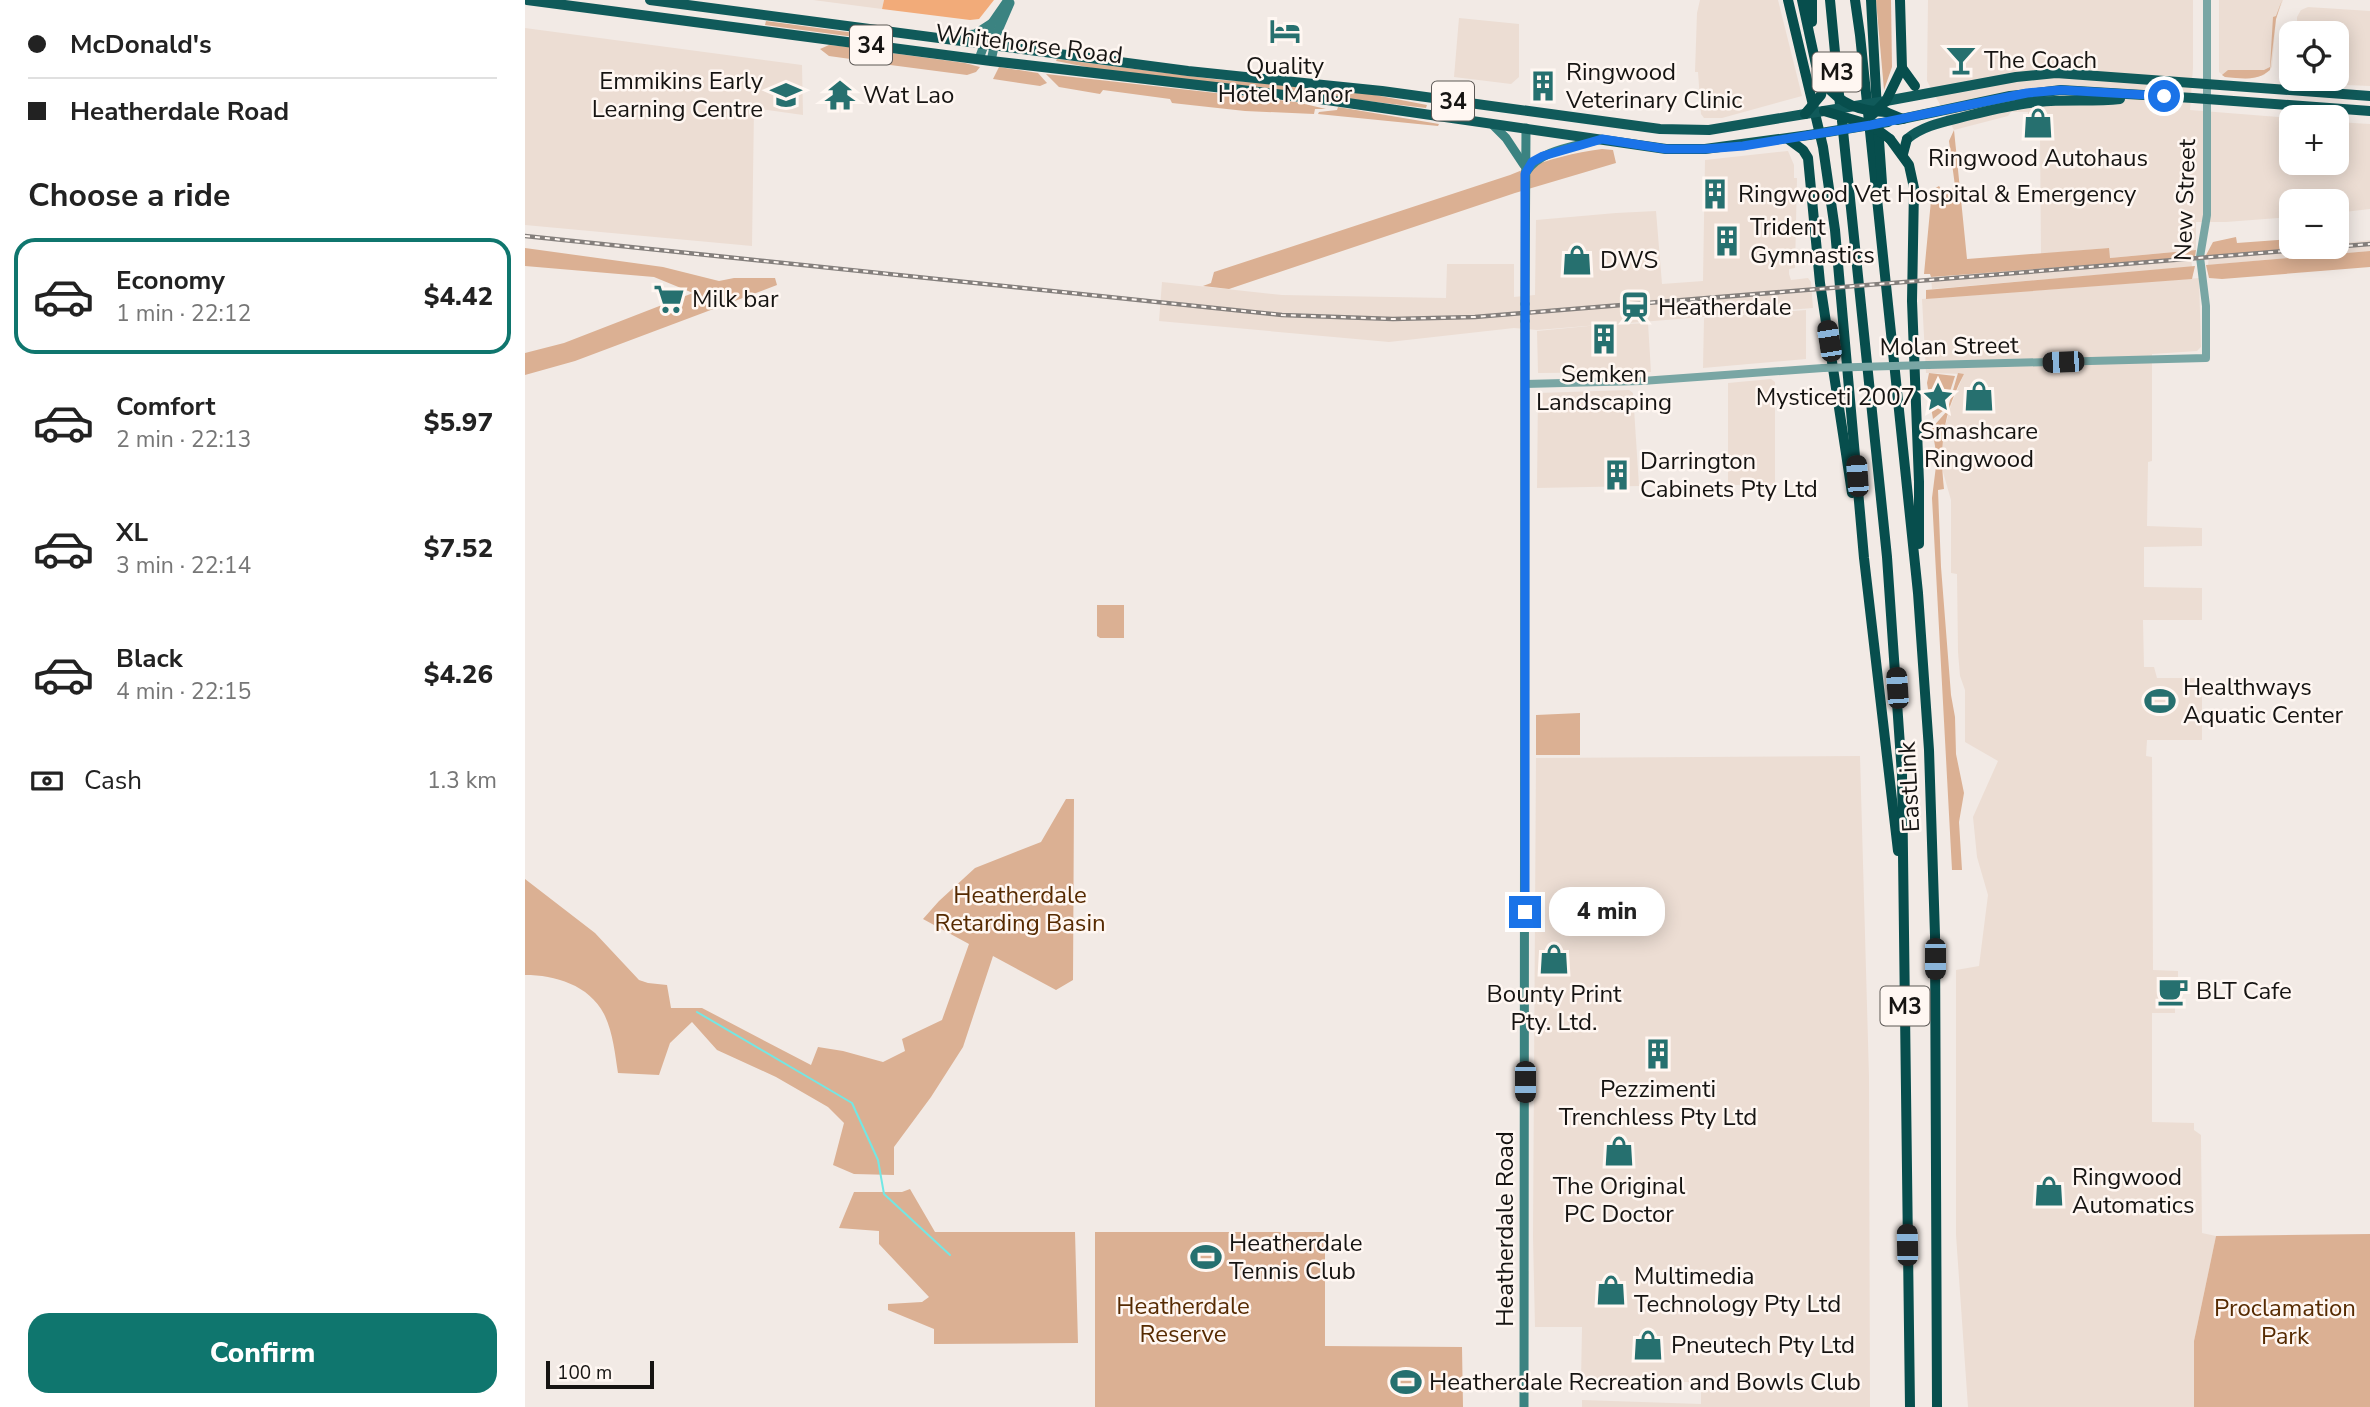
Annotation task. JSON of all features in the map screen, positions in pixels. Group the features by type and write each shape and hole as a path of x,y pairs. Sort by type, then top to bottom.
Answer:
{"highway":[{"name":"Whitehorse Road","path":"527,0 991,61 1327,100 1468,125 1490,122 1525,128"},
{"name":"Whitehorse Road","path":"650,0 1188,71 1382,91 1524,111"},
{"path":"1788,0 1823,147 1835,230 1864,558 1904,902"},
{"path":"1802,0 1816,65 1824,83 1837,99 1851,107 1884,112 1903,120 2027,93 2061,90 2365,111"},
{"path":"1811,0 1812,43"},
{"name":"EastLink","path":"1830,0 1892,620 1902,775 1910,1407"},
{"name":"EastLink","path":"1855,0 1919,593 1929,750 1934,888 1937,1405"},
{"path":"1871,0 1896,385"},
{"path":"1884,112 1902,68 1900,0"},
{"path":"1902,68 1915,86 1929,93"},
{"name":"34","path":"1525,128 1683,149 1743,146 1849,129 1866,124 1884,112 1929,93 2016,77 2056,73 2370,96"},
{"path":"1805,114 1821,95 1824,83"},
{"path":"2208,85 2213,92 2220,95 2334,104 2365,111"},
{"path":"1903,154 1907,139 1933,125 2016,105 2062,100 2092,102 2144,95"},
{"path":"1468,125 1471,104"},
{"name":"34","path":"1524,111 1645,128 1690,131 1851,107"},
{"path":"1524,111 1525,128"},
{"path":"1824,111 1866,124 1890,139 1909,165 1914,188 1912,301 1919,482 1919,593"},
{"path":"1787,138 1801,147 1808,158 1820,283 1864,558"}],"main road":[{"path":"979,59 997,33 1010,0"},
{"path":"939,38 975,34 992,23 1010,0"},
{"path":"991,61 992,23"},
{"path":"1490,122 1506,138 1525,170 1543,156 1602,139"},
{"name":"Heatherdale Road","path":"1524,1407 1525,128"}],"street":[{"name":"New Street","path":"2206,358 2206,297 2200,257 2207,215 2207,0"},
{"name":"Molan Street","path":"1525,384 1642,381 1823,368 2206,358"}],"shaded area":[{"path":"813,0 884,0 882,9"},
{"path":"884,0 994,0 979,19 970,20 882,9"},
{"path":"1700,0 1778,0 1802,96 1722,118 1704,118 1701,114 1698,72 1695,72"},
{"path":"1928,0 2193,0 2190,110 2279,117 2279,175 2349,175 2349,123 2370,124 2370,209 2349,211 2349,189 2279,189 2279,218 2196,222 2196,250 2109,258 2108,248 2041,254 2040,136 2029,136 2028,112 2011,112 2008,116 1954,130 1927,81"},
{"path":"2219,0 2283,0 2276,19 2272,67 2264,75 2249,79 2225,77 2219,72"},
{"path":"2308,7 2370,11 2370,86 2349,85 2349,21 2297,21 2301,10"},
{"path":"1459,18 1519,24 1519,77 1511,84 1454,77"},
{"path":"525,28 802,65 803,115 754,108 752,246 525,225"},
{"path":"1788,151 1794,165 1794,178 1797,178 1795,268 1789,269 1789,274 1791,280 1808,278 1811,282 1813,308 1604,325 1648,323 1651,372 1538,373 1537,331 1599,325 1537,330 1514,328 1389,342 1159,321 1162,282 1282,295 1446,298 1447,264 1514,264 1514,297 1535,295 1536,220 1616,213 1656,211 1662,284 1703,281 1705,160"},
{"path":"2370,240 2370,251 2349,253 2349,242"},
{"path":"2279,249 2279,259 2208,265 2209,255"},
{"path":"2191,256 2192,267 1932,289 1931,277"},
{"path":"2199,278 2201,347 2197,351 2152,354 2152,461 2148,462 2147,526 2202,528 2202,546 2144,547 2144,587 2202,588 2202,620 2143,620 2144,667 2154,667 2157,678 2202,678 2202,740 2147,740 2146,756 2152,757 2153,970 2178,971 2175,1013 2152,1013 2152,1122 2194,1123 2194,1130 2201,1135 2202,1233 2216,1236 2194,1341 2194,1407 1968,1407 1956,1235 1956,970 1979,966 1988,895 1977,857 1973,817 1998,761 1965,742 1965,690 1960,676 1958,652 1957,574 1951,573 1951,500 1941,465 1942,438 1951,405 1964,374 1926,373 1922,299"},
{"path":"1806,310 1806,359 1703,368 1704,318"},
{"path":"1771,379 1775,382 1775,485 1728,485 1728,383"},
{"path":"1629,390 1633,393 1639,486 1537,488 1538,393"},
{"path":"1860,756 1869,1077 1870,1407 1582,1407 1582,1400 1701,1404 1701,1382 1581,1382 1582,1327 1535,1327 1533,1237 1536,758"}],"green space":[{"path":"1876,0 1891,0 1892,67 1884,90"},
{"path":"2282,0 2276,19 2270,70 2249,78 2222,75 2228,70 2264,70 2270,67 2273,17 2276,16"},
{"path":"766,21 862,34 862,38 765,25"},
{"path":"829,45 860,48 860,53 872,62 829,56 820,49"},
{"path":"884,52 980,67 976,72 967,75 875,63 876,56 881,56"},
{"path":"1057,59 1221,80 1370,94 1427,105 1426,108 1097,69 1056,61"},
{"path":"999,67 1038,73 1047,83 1040,86 993,79"},
{"path":"1046,74 1296,102 1326,109 1315,109 1314,114 1245,111 1172,103 1170,99 1103,90 1100,94 1059,87"},
{"path":"1338,107 1439,124 1318,114 1337,110"},
{"path":"1954,130 1967,259 2109,248 2110,258 2196,250 2195,257 1931,277 1930,274 1924,274 1932,190 1939,186 1943,192 1950,192 1955,186 1949,141"},
{"path":"1602,149 1613,150 1616,163 1515,193 1229,289 1203,286 1211,283 1214,272 1544,162"},
{"path":"2236,237 2237,243 2279,240 2279,250 2205,257 2213,242"},
{"path":"525,248 663,267 719,281 734,278 775,278 777,285 575,361 525,375 525,353 564,343 693,293 654,277 525,266"},
{"path":"2370,251 2370,267 2222,279 2209,278 2206,265 2279,259 2349,259 2349,253"},
{"path":"2195,266 2192,279 1926,299 1926,290"},
{"path":"1929,373 1955,376 1944,410 1933,419 1927,383"},
{"path":"1958,373 1964,374 1947,416 1942,458 1944,489 1938,490 1941,567 1956,754 1964,793 1959,822 1962,870 1952,870 1932,498 1937,458 1932,428 1947,411"},
{"path":"1097,605 1124,605 1124,638 1097,636"},
{"path":"1580,713 1580,755 1536,755 1536,715"},
{"name":"Heatherdale Retarding Basin","path":"1066,799 1074,799 1073,980 1056,990 993,956 963,1047 894,1147 894,1175 854,1174 833,1165 844,1123 828,1107 776,1077 717,1050 692,1022 670,1043 659,1075 618,1073 610,1028 598,1004 570,984 548,977 525,975 525,879 595,933 639,980 667,985 671,1008 702,1008 811,1065 818,1047 883,1062 905,1051 902,1039 942,1020 969,944 923,919 975,868 1041,842"},
{"path":"910,1189 935,1232 1075,1232 1078,1343 934,1344 934,1329 888,1310 888,1304 922,1302 929,1297 879,1244 879,1231 839,1228 854,1192 902,1192"},
{"name":"Heatherdale Reserve","path":"1095,1232 1325,1232 1325,1346 1462,1347 1463,1407 1095,1407"},
{"name":"Proclamation Park","path":"2370,1234 2370,1407 2194,1407 2194,1341 2216,1236"}],"waterway":[{"path":"697,1012 852,1103 878,1160 884,1194 950,1255"}],"railway":[{"path":"525,236 1282,315 1393,319 1475,317 2370,244"}],"place":[{"name":"Quality Hotel Manor","path":"1285,31"},
{"name":"The Coach","path":"1961,60"},
{"name":"Ringwood Veterinary Clinic","path":"1543,86"},
{"name":"Emmikins Early Learning Centre","path":"786,95"},
{"name":"Wat Lao","path":"840,95"},
{"name":"Ringwood Autohaus","path":"2038,123"},
{"name":"Ringwood Vet Hospital & Emergency","path":"1715,194"},
{"name":"Trident Gymnastics","path":"1727,241"},
{"name":"DWS","path":"1577,260"},
{"name":"Milk bar","path":"669,299"},
{"name":"Heatherdale","path":"1635,307"},
{"name":"Semken Landscaping","path":"1604,339"},
{"name":"Smashcare Ringwood","path":"1979,396"},
{"name":"Mysticeti 2007","path":"1938,397"},
{"name":"Darrington Cabinets Pty Ltd","path":"1617,475"},
{"name":"Healthways Aquatic Center","path":"2160,701"},
{"name":"Bounty Print Pty. Ltd.","path":"1554,959"},
{"name":"BLT Cafe","path":"2173,991"},
{"name":"Pezzimenti Trenchless Pty Ltd","path":"1658,1054"},
{"name":"The Original PC Doctor","path":"1619,1151"},
{"name":"Ringwood Automatics","path":"2049,1191"},
{"name":"Heatherdale Tennis Club","path":"1206,1257"},
{"name":"Multimedia Technology Pty Ltd","path":"1611,1290"},
{"name":"Pneutech Pty Ltd","path":"1648,1345"},
{"name":"Heatherdale Recreation and Bowls Club","path":"1406,1382"}],"route":[{"path":"1525,912 1525,174 1532,162 1543,156 1602,139 1666,149 1743,146 1903,120 2027,93 2061,90 2164,96"}]}
